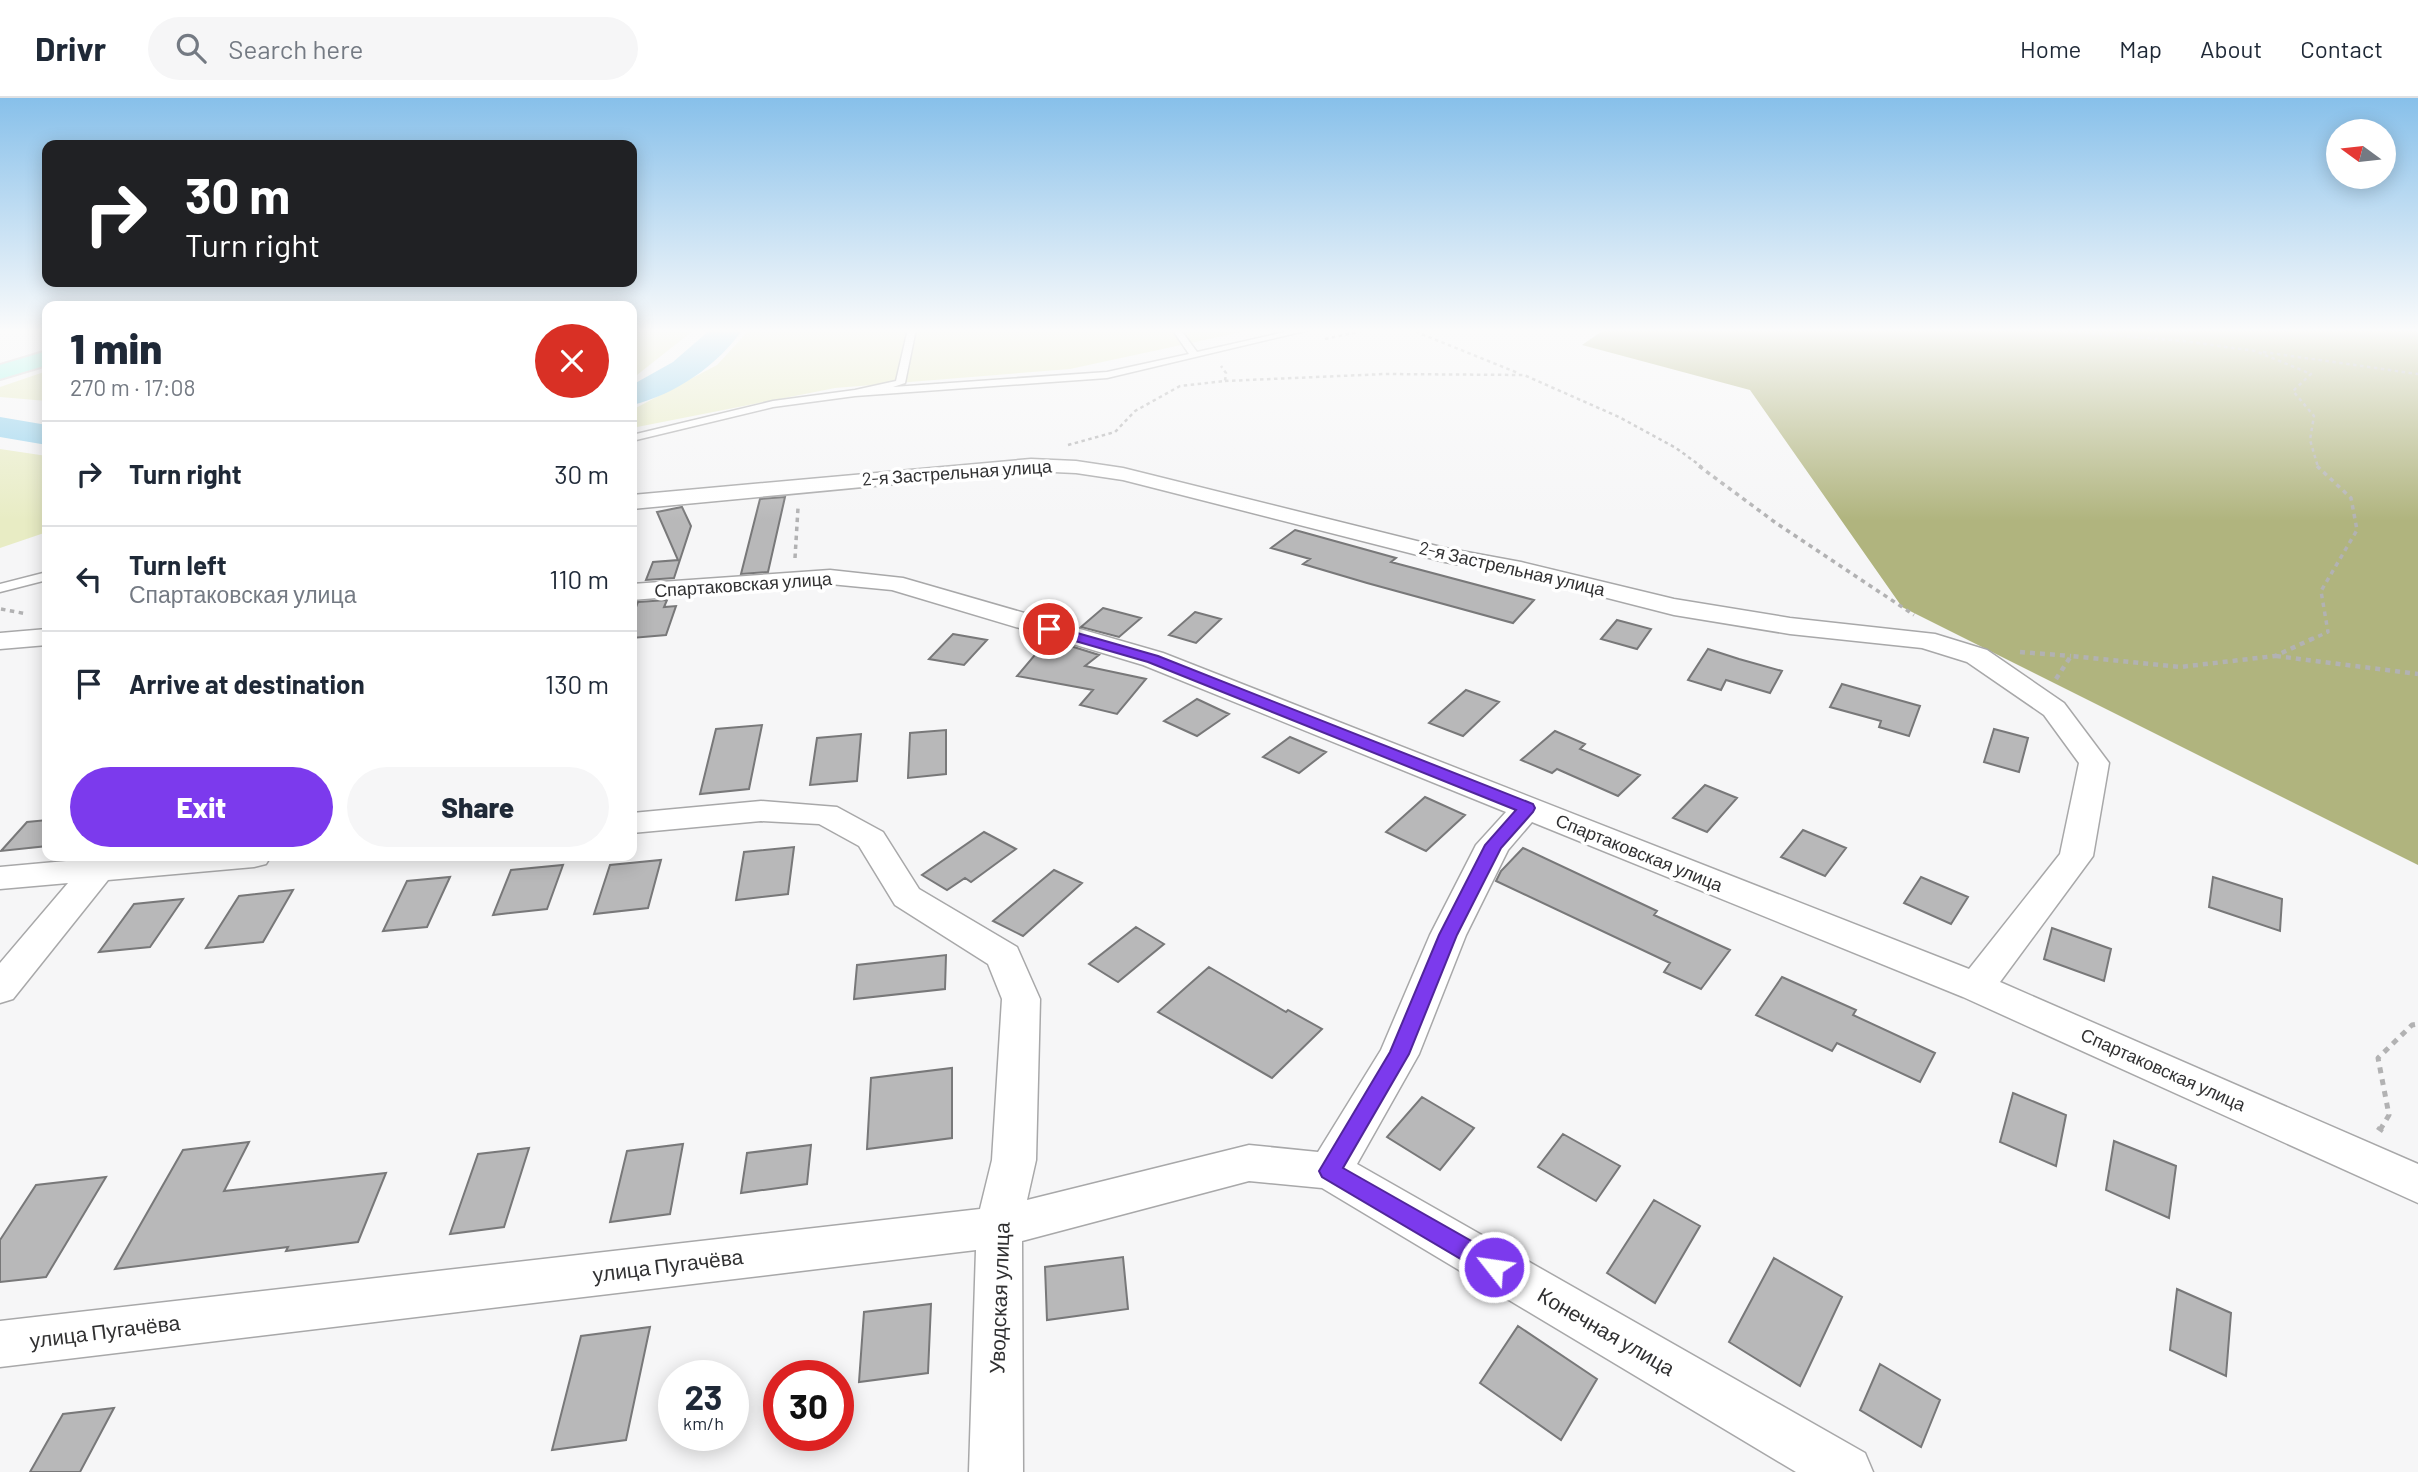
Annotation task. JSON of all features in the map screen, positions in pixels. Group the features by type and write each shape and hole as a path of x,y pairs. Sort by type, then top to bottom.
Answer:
{"street":[{"name":"2-я Застрельная улица","path":"637,501 1031,465 1076,467 1123,474 1445,555 1521,569 1674,607 1790,626 1926,639 1977,656 2054,709 2094,763 2076,856 1976,987"},
{"name":"Спартаковская улица","path":"637,592 830,577 894,583 1153,659 1976,987 2418,1184"},
{"path":"0,640 42,637"},
{"path":"1330,1171 1399,1054 1448,935 1493,845 1527,808"},
{"name":"Уводская улица","path":"637,823 761,811 826,814 871,839 907,897 1003,956 1021,999 1014,1160 999,1227 996,1472"},
{"path":"0,878 104,863 147,861"},
{"path":"0,989 104,863"},
{"name":"улица Пугачёва","path":"0,1344 999,1227 1249,1163 1330,1171"},
{"name":"Конечная улица","path":"1330,1171 1846,1472"}],"lane":[{"path":"637,437 773,404 854,393"},
{"path":"0,588 42,577"}],"path":[{"path":"1031,465 1056,449 1083,439 1115,432 1135,411 1167,393"},
{"path":"1564,393 1676,448 1776,523 1923,621"},
{"path":"2275,656 2328,632 2321,591 2357,530 2351,498 2316,465 2309,440 2314,416 2295,393"},
{"path":"793,580 800,485"},
{"path":"2041,700 2071,656 2180,667 2275,656 2418,674"},
{"path":"2362,1159 2389,1115 2378,1058 2416,1025"}],"green space":[{"path":"0,393 42,393 42,401 0,397"},
{"path":"664,393 809,393 637,427 637,407"},
{"path":"1752,393 2418,393 2418,865 1902,607"},
{"path":"0,449 42,455 42,534 0,548"}],"building":[{"path":"785,497 768,572 741,574 760,499"},
{"path":"682,507 691,526 674,578 646,580 653,562 678,560 657,512"},
{"path":"1295,530 1396,558 1391,562 1534,600 1513,623 1367,583 1303,564 1310,559 1271,548"},
{"path":"667,600 664,607 676,606 666,635 637,638 638,602"},
{"path":"1103,608 1141,618 1119,637 1081,627"},
{"path":"1195,612 1221,619 1196,643 1169,635"},
{"path":"1617,620 1651,629 1637,649 1601,639"},
{"path":"953,634 987,640 964,665 929,659"},
{"path":"1061,643 1099,655 1085,666 1146,679 1117,714 1080,705 1093,690 1017,676 1039,650 1051,652"},
{"path":"1708,649 1782,671 1770,693 1726,680 1721,690 1688,680"},
{"path":"1842,684 1920,706 1909,736 1879,727 1881,721 1830,707"},
{"path":"1466,690 1499,702 1463,736 1429,723"},
{"path":"1197,699 1229,714 1197,736 1164,721"},
{"path":"762,725 749,789 700,794 716,729"},
{"path":"1994,729 2028,738 2019,772 1984,762"},
{"path":"946,730 946,774 908,778 910,733"},
{"path":"1555,731 1585,744 1580,749 1640,775 1618,796 1557,769 1552,773 1521,760"},
{"path":"861,734 857,781 810,785 817,738"},
{"path":"1290,737 1326,752 1299,773 1263,757"},
{"path":"1705,785 1737,798 1707,832 1673,818"},
{"path":"1425,797 1465,815 1426,851 1386,832"},
{"path":"42,820 42,847 1,851 27,822"},
{"path":"1803,830 1846,848 1825,876 1781,857"},
{"path":"984,832 1016,849 971,882 965,878 947,890 922,875"},
{"path":"794,847 788,894 736,900 744,852"},
{"path":"1523,848 1657,911 1654,915 1730,950 1701,989 1664,972 1670,963 1496,881 1501,871"},
{"path":"661,860 648,908 594,914 610,865"},
{"path":"563,865 547,909 493,915 511,870"},
{"path":"1054,870 1082,883 1023,936 993,921"},
{"path":"450,877 427,927 383,931 407,881"},
{"path":"1921,877 1968,897 1951,924 1904,903"},
{"path":"2213,877 2282,899 2280,931 2209,907"},
{"path":"293,890 263,942 206,948 239,896"},
{"path":"183,899 150,947 99,952 134,904"},
{"path":"1136,927 1164,944 1118,982 1089,964"},
{"path":"2052,928 2111,949 2104,981 2044,959"},
{"path":"946,955 945,989 854,999 857,965"},
{"path":"1209,967 1286,1012 1288,1010 1322,1029 1272,1078 1158,1012"},
{"path":"1782,977 1856,1010 1853,1015 1935,1053 1920,1082 1837,1043 1832,1051 1756,1015"},
{"path":"952,1068 952,1138 867,1149 871,1078"},
{"path":"2013,1093 2066,1115 2056,1166 2000,1142"},
{"path":"1422,1097 1474,1128 1440,1170 1387,1137"},
{"path":"1563,1134 1620,1166 1596,1201 1538,1167"},
{"path":"2114,1141 2176,1166 2169,1218 2106,1190"},
{"path":"249,1142 224,1191 386,1173 358,1242 286,1251 288,1247 115,1269 183,1150"},
{"path":"683,1144 670,1214 610,1222 627,1151"},
{"path":"811,1145 807,1184 741,1193 747,1153"},
{"path":"529,1148 504,1227 450,1234 478,1154"},
{"path":"106,1177 46,1277 0,1282 0,1240 36,1185"},
{"path":"1654,1200 1700,1226 1655,1303 1607,1273"},
{"path":"1123,1257 1128,1309 1047,1320 1045,1267"},
{"path":"1774,1258 1842,1297 1800,1386 1729,1342"},
{"path":"2177,1289 2231,1313 2226,1376 2170,1350"},
{"path":"931,1304 928,1373 859,1382 864,1312"},
{"path":"1518,1326 1597,1379 1561,1440 1480,1383"},
{"path":"650,1327 626,1440 552,1450 581,1336"},
{"path":"1880,1364 1940,1400 1921,1447 1860,1410"},
{"path":"114,1408 80,1472 30,1472 63,1414"}],"waterway":[{"path":"0,427 42,434"}],"route":[{"path":"1049,629 1153,659 1527,808 1493,845 1448,935 1399,1054 1330,1171 1494,1267"}]}
